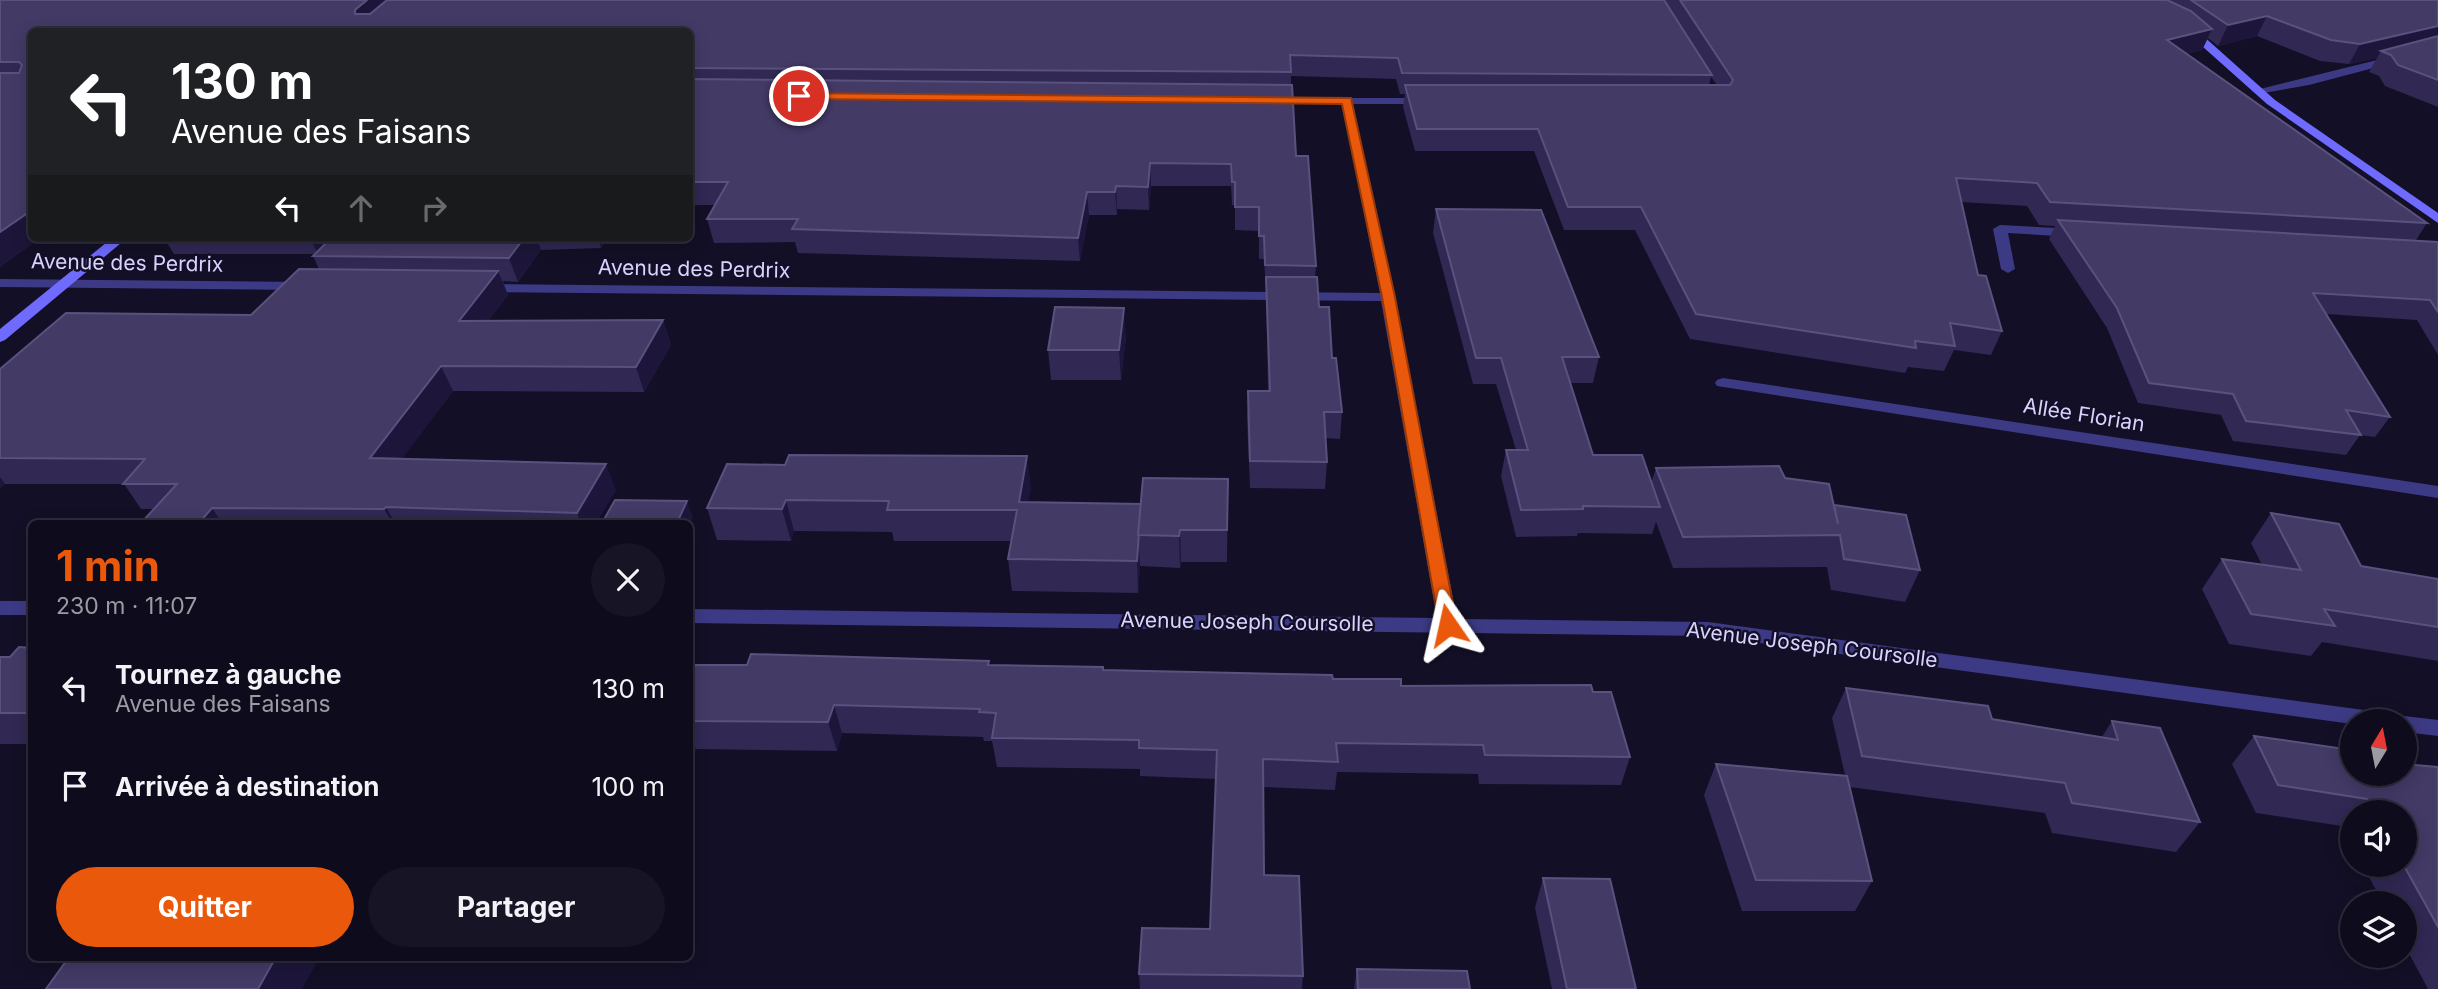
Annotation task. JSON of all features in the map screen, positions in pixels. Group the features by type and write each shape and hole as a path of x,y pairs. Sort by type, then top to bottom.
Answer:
{"street":[{"path":"2176,22 2187,27 2258,91 2438,219"},
{"path":"2258,91 2309,82 2438,48"},
{"path":"1263,100 1443,101"},
{"path":"1347,100 1388,297 1448,625"},
{"path":"2008,269 2000,229 2095,235"},
{"path":"0,337 115,242"},
{"name":"Avenue des Perdrix","path":"0,283 316,286"},
{"name":"Avenue des Perdrix","path":"469,288 1388,297"},
{"name":"Allée Florian","path":"1723,383 2438,492"},
{"path":"0,608 28,608"},
{"name":"Avenue Joseph Coursolle","path":"693,616 1708,629 2340,715"},
{"path":"2417,726 2438,728"}],"building":[{"path":"0,0 367,0 355,10 355,14 370,14 387,0 1664,0 1712,75 1402,73 1398,58 1290,55 1291,72 693,68 693,28 28,28 28,213 0,232 0,73 19,73 22,65 19,62 0,62"},
{"path":"1680,0 2167,0 2191,11 2212,29 2167,40 2427,223 2050,202 2037,183 1956,178 1978,275 1986,276 2002,331 1950,323 1955,346 1915,341 1916,348 1696,314 1641,207 1568,207 1538,129 1417,129 1405,85 1730,85 1733,80"},
{"path":"2191,0 2438,0 2438,26 2360,44 2331,40 2267,16 2228,25"},
{"path":"2438,36 2438,80 2398,65 2391,55 2381,51"},
{"path":"693,79 1292,85 1296,156 1308,156 1316,266 1265,265 1264,236 1259,236 1259,207 1235,207 1235,182 1232,182 1231,164 1150,163 1148,187 1116,186 1115,192 1087,192 1078,238 792,229 798,219 707,219 728,182 693,182"},
{"path":"1436,209 1541,210 1599,357 1562,357 1593,455 1642,455 1660,507 1583,506 1583,509 1521,510 1506,450 1528,450 1501,358 1476,358"},
{"path":"2058,220 2438,242 2438,312 2430,300 2313,293 2390,417 2346,410 2361,435 2246,421 2233,394 2149,383 2117,308"},
{"path":"327,242 521,242 509,258 313,256"},
{"path":"299,269 498,271 459,321 663,320 636,367 441,366 370,458 606,464 577,513 386,507 212,508 202,520 144,520 177,484 123,484 145,459 0,458 0,369 66,313 251,315"},
{"path":"1266,277 1317,277 1319,307 1329,307 1332,358 1336,358 1342,412 1324,412 1327,462 1250,461 1248,391 1270,391"},
{"path":"1055,307 1124,308 1119,350 1048,350"},
{"path":"789,455 1027,456 1019,502 1141,504 1137,561 1008,559 1017,510 887,510 889,501 786,500 782,509 707,508 727,464 785,465"},
{"path":"1779,466 1785,478 1829,484 1838,524 1834,505 1906,515 1920,570 1844,559 1840,535 1683,537 1656,468"},
{"path":"1143,478 1228,479 1227,530 1180,530 1179,536 1138,535"},
{"path":"615,500 687,501 678,520 604,520"},
{"path":"2271,513 2339,524 2361,566 2438,579 2438,627 2324,609 2335,626 2251,614 2222,559 2301,570"},
{"path":"19,647 28,648 28,713 0,713 0,657 10,657"},
{"path":"751,654 989,661 988,665 1103,667 1103,670 1332,675 1333,679 1401,679 1401,686 1591,685 1593,692 1611,692 1630,757 1485,755 1483,745 1336,743 1338,762 1263,759 1264,875 1299,876 1303,976 1139,974 1142,928 1210,929 1217,750 1139,748 1139,740 992,738 996,713 979,712 980,709 834,705 828,722 693,721 693,665 747,665"},
{"path":"1846,688 1988,706 1992,719 2118,740 2112,721 2160,728 2200,822 2072,803 2065,783 1862,756"},
{"path":"2254,736 2340,748 2340,786 2417,786 2417,765 2438,767 2438,927 2410,877 2417,877 2417,800 2368,800 2278,785"},
{"path":"1716,764 1847,776 1872,881 1756,880"},
{"path":"1543,878 1610,879 1636,989 1567,989"},
{"path":"66,961 274,961 258,989 46,989"},
{"path":"1357,969 1467,971 1470,989 1358,989"}],"route":[{"path":"799,96 1347,100 1388,297 1448,625"}]}
